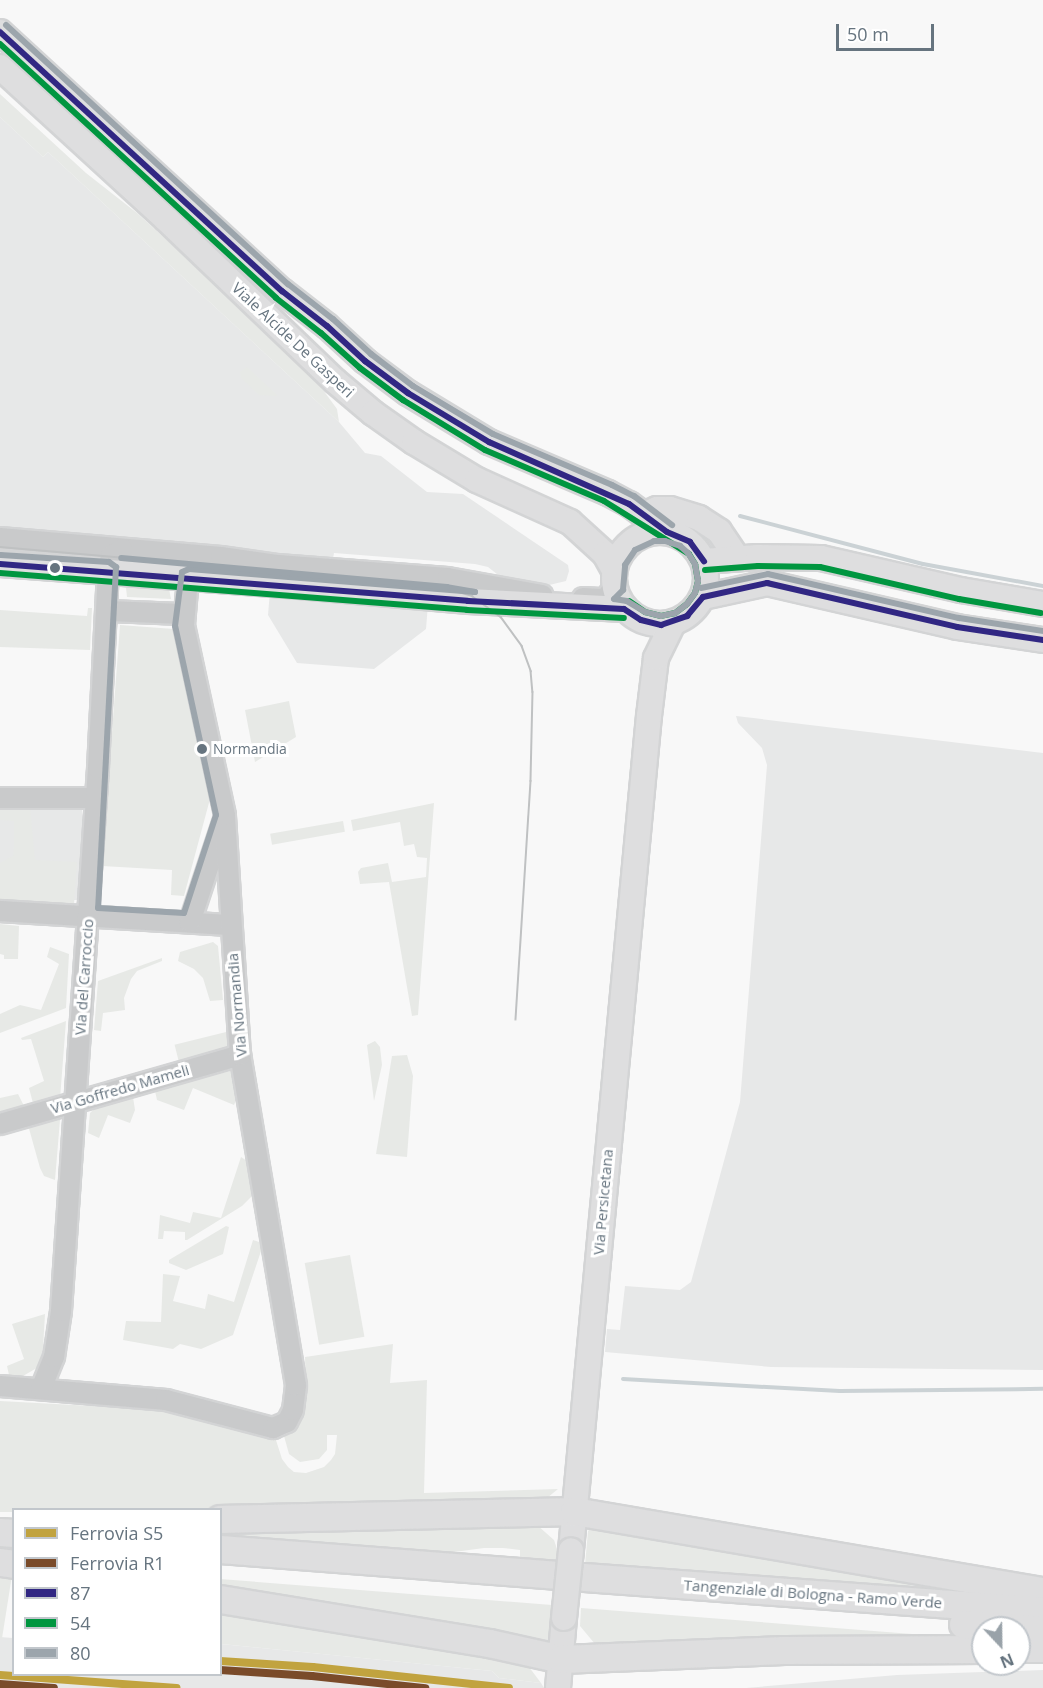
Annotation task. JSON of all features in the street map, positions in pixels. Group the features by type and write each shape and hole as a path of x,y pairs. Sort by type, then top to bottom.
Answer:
{"highway":[{"path":"222,1518 574,1511 1043,1591"},
{"path":"222,1549 554,1583 222,1566"},
{"name":"Tangenziale di Bologna - Ramo Verde","path":"971,1624 583,1586 1043,1611"},
{"path":"222,1599 489,1643 561,1659 784,1650 971,1649"}],"main road":[{"name":"Viale Alcide De Gasperi","path":"0,32 282,291 327,326 365,361 408,393 489,442 608,493 667,532"},
{"name":"Viale Alcide De Gasperi","path":"0,67 166,219 365,407 414,442 477,480 570,522 605,554 623,597"},
{"path":"644,515 657,509 670,509 699,518 719,531 737,558"},
{"path":"0,564 468,602 623,597 661,625 673,623 687,616 703,597 707,581 704,561 690,542 667,532 652,532 629,543 620,555 623,597"},
{"path":"704,561 737,558 821,558 961,590 1043,604"},
{"path":"703,597 766,583 957,627 1043,640"},
{"name":"Via Persicetana","path":"623,597 648,658 649,716"},
{"name":"Via Persicetana","path":"558,1688 649,716 656,658 673,623"}],"street":[{"path":"0,538 448,578 531,594 600,600 623,597"},
{"path":"108,571 111,556 122,549"},
{"name":"Via del Carroccio","path":"42,1389 54,1357 61,1311 96,798 108,571"},
{"name":"Via Normandia","path":"67,1391 166,1400 273,1428 286,1422 293,1410 296,1384 240,1055 225,815 183,614 188,578"},
{"path":"107,611 183,614"},
{"path":"0,798 96,798"},
{"path":"190,922 225,815"},
{"path":"0,911 231,925"},
{"name":"Via Goffredo Mameli","path":"0,1124 240,1055"},
{"name":"Via del Carroccio","path":"61,1311 62,1364 67,1391"},
{"path":"0,1386 67,1391"}],"shaded area":[{"path":"0,94 86,173 137,213 267,331 315,379 337,409 339,422 48,152 43,157 0,117"},
{"path":"0,117 43,157 48,152 339,422 365,453 381,456 427,492 463,494 568,565 566,581 545,586 502,578 488,567 475,564 334,553 332,564 0,532"},
{"path":"247,367 277,396 259,395 241,378 240,372"},
{"path":"129,586 169,589 171,599 127,597 126,588"},
{"path":"270,591 428,604 426,629 374,669 297,663 268,615"},
{"path":"88,608 92,608 90,650 0,647 0,610 87,616"},
{"path":"120,625 174,629 209,771 210,799 184,896 171,895 172,870 102,866"},
{"path":"289,701 296,737 255,762 245,710"},
{"path":"736,716 1043,753 1043,1370 771,1367 605,1352 607,1329 620,1330 625,1286 680,1290 691,1282 740,1102 767,765 762,748 738,723"},
{"path":"434,803 418,1015 412,1016 389,882 360,884 358,872 361,868 388,863 392,882 426,877 427,858 417,857 414,844 404,846 400,822 353,831 351,820"},
{"path":"0,808 82,808 82,900 0,900"},
{"path":"0,808 30,808 35,860 77,862 74,904 0,900 0,863 13,856 14,821 0,820"},
{"path":"343,821 345,832 272,845 270,834"},
{"path":"0,924 19,926 18,959 4,959 4,955 0,954"},
{"path":"213,942 218,946 223,1000 210,1001 203,978 194,969 178,961 180,952"},
{"path":"50,947 69,954 66,1008 0,1033 0,1014 20,1005 41,1010 59,964 47,957"},
{"path":"162,958 162,961 137,971 131,979 124,998 125,1010 103,1013 101,1031 94,1030 98,981"},
{"path":"66,1021 60,1099 34,1107 29,1088 44,1081 31,1039 22,1040 21,1038"},
{"path":"226,1032 231,1052 180,1065 175,1045"},
{"path":"375,1041 380,1047 382,1065 374,1101 367,1045"},
{"path":"407,1055 413,1076 407,1157 376,1154 392,1056"},
{"path":"237,1069 240,1091 234,1105 193,1088 184,1110 157,1100 155,1091"},
{"path":"18,1094 24,1106 15,1108 17,1112 0,1116 0,1098"},
{"path":"133,1097 135,1110 130,1123 108,1115 99,1138 88,1133 90,1113 95,1108"},
{"path":"59,1117 55,1180 44,1176 40,1168 28,1125"},
{"path":"241,1157 247,1161 252,1196 242,1206 187,1240 185,1240 185,1232 164,1231 163,1239 158,1239 160,1215 190,1223 193,1212 221,1218"},
{"path":"226,1226 229,1227 223,1254 186,1270 169,1263 169,1260"},
{"path":"253,1240 259,1242 262,1248 233,1335 201,1349 180,1344 173,1349 123,1340 126,1321 161,1322 163,1274 180,1276 173,1301 205,1309 208,1294 234,1302"},
{"path":"350,1255 364,1337 319,1345 305,1263"},
{"path":"45,1314 42,1365 23,1376 12,1377 9,1375 7,1366 24,1359 12,1324"},
{"path":"393,1344 390,1383 427,1380 424,1493 558,1489 547,1498 222,1510 222,1508 12,1508 12,1512 0,1512 0,1401 167,1410 240,1430 245,1427 275,1437 282,1459 294,1472 306,1473 324,1467 335,1454 337,1435 327,1435 327,1450 319,1459 300,1462 289,1454 284,1436 303,1409 306,1391 305,1357"},
{"path":"537,1525 554,1540 557,1549 556,1563 520,1559 520,1550 503,1548 439,1554 222,1537 222,1526"},
{"path":"593,1526 977,1589 979,1595 585,1565 588,1531"},
{"path":"0,1568 12,1570 2,1638 0,1638"},
{"path":"222,1579 552,1605 549,1643 222,1591"},
{"path":"222,1606 526,1663 541,1683 499,1678 492,1671 222,1644"},
{"path":"581,1608 971,1639 595,1644 580,1626"},
{"path":"0,1637 12,1638 12,1676 222,1676 222,1644 492,1671 499,1678 541,1683 544,1688 0,1688"},
{"path":"1031,1670 1043,1670 1043,1688 746,1688 897,1675 971,1672 971,1676 1031,1676"}],"waterway":[{"path":"740,516 923,564 1043,586"},
{"path":"623,1379 840,1391 1043,1389"}],"tunnel":[{"path":"553,1592 582,1594"}],"tram line":[{"path":"0,547 434,585 472,596 501,617 522,646 531,671 533,692 531,781 516,1020"}],"rail line":[{"name":"S5","path":"222,1661 313,1667 509,1688"},
{"name":"R1","path":"222,1670 312,1676 425,1688"},
{"name":"S5","path":"0,1675 12,1676"},
{"name":"S5","path":"14,1676 177,1688"},
{"name":"R1","path":"0,1684 54,1688"}],"transit line":[{"name":"80","path":"6,25 288,284 413,386 493,434 634,496 672,525"},
{"name":"87","path":"0,32 282,291 327,326 365,361 408,393 489,442 629,504 667,532 690,542 704,561"},
{"name":"54","path":"0,44 276,298 321,333 360,368 403,400 485,450 604,501 689,554 695,564 698,581 695,593 687,604 675,613 661,616 645,612 629,601"},
{"name":"80","path":"654,541 665,541 680,546 688,553 695,564 698,581 695,593 687,604 675,613 661,616 645,612 627,601 614,599 623,590 625,565 635,550 654,541"},
{"name":"80","path":"1,555 109,562 116,567 98,908 184,913 216,815 175,626 182,572 189,569 475,592 447,587 121,558"},
{"name":"87","path":"0,564 468,601 624,609"},
{"name":"54","path":"705,570 758,566 820,567 959,599 1041,613"},
{"name":"54","path":"0,573 467,610 624,618"},
{"name":"80","path":"701,588 768,574 959,618 1043,631"},
{"name":"87","path":"703,597 767,583 957,627 1043,640"},
{"name":"87","path":"624,609 641,620 661,625 687,616 703,597"}],"place":[{"name":"Normandia","path":"202,749"}]}
